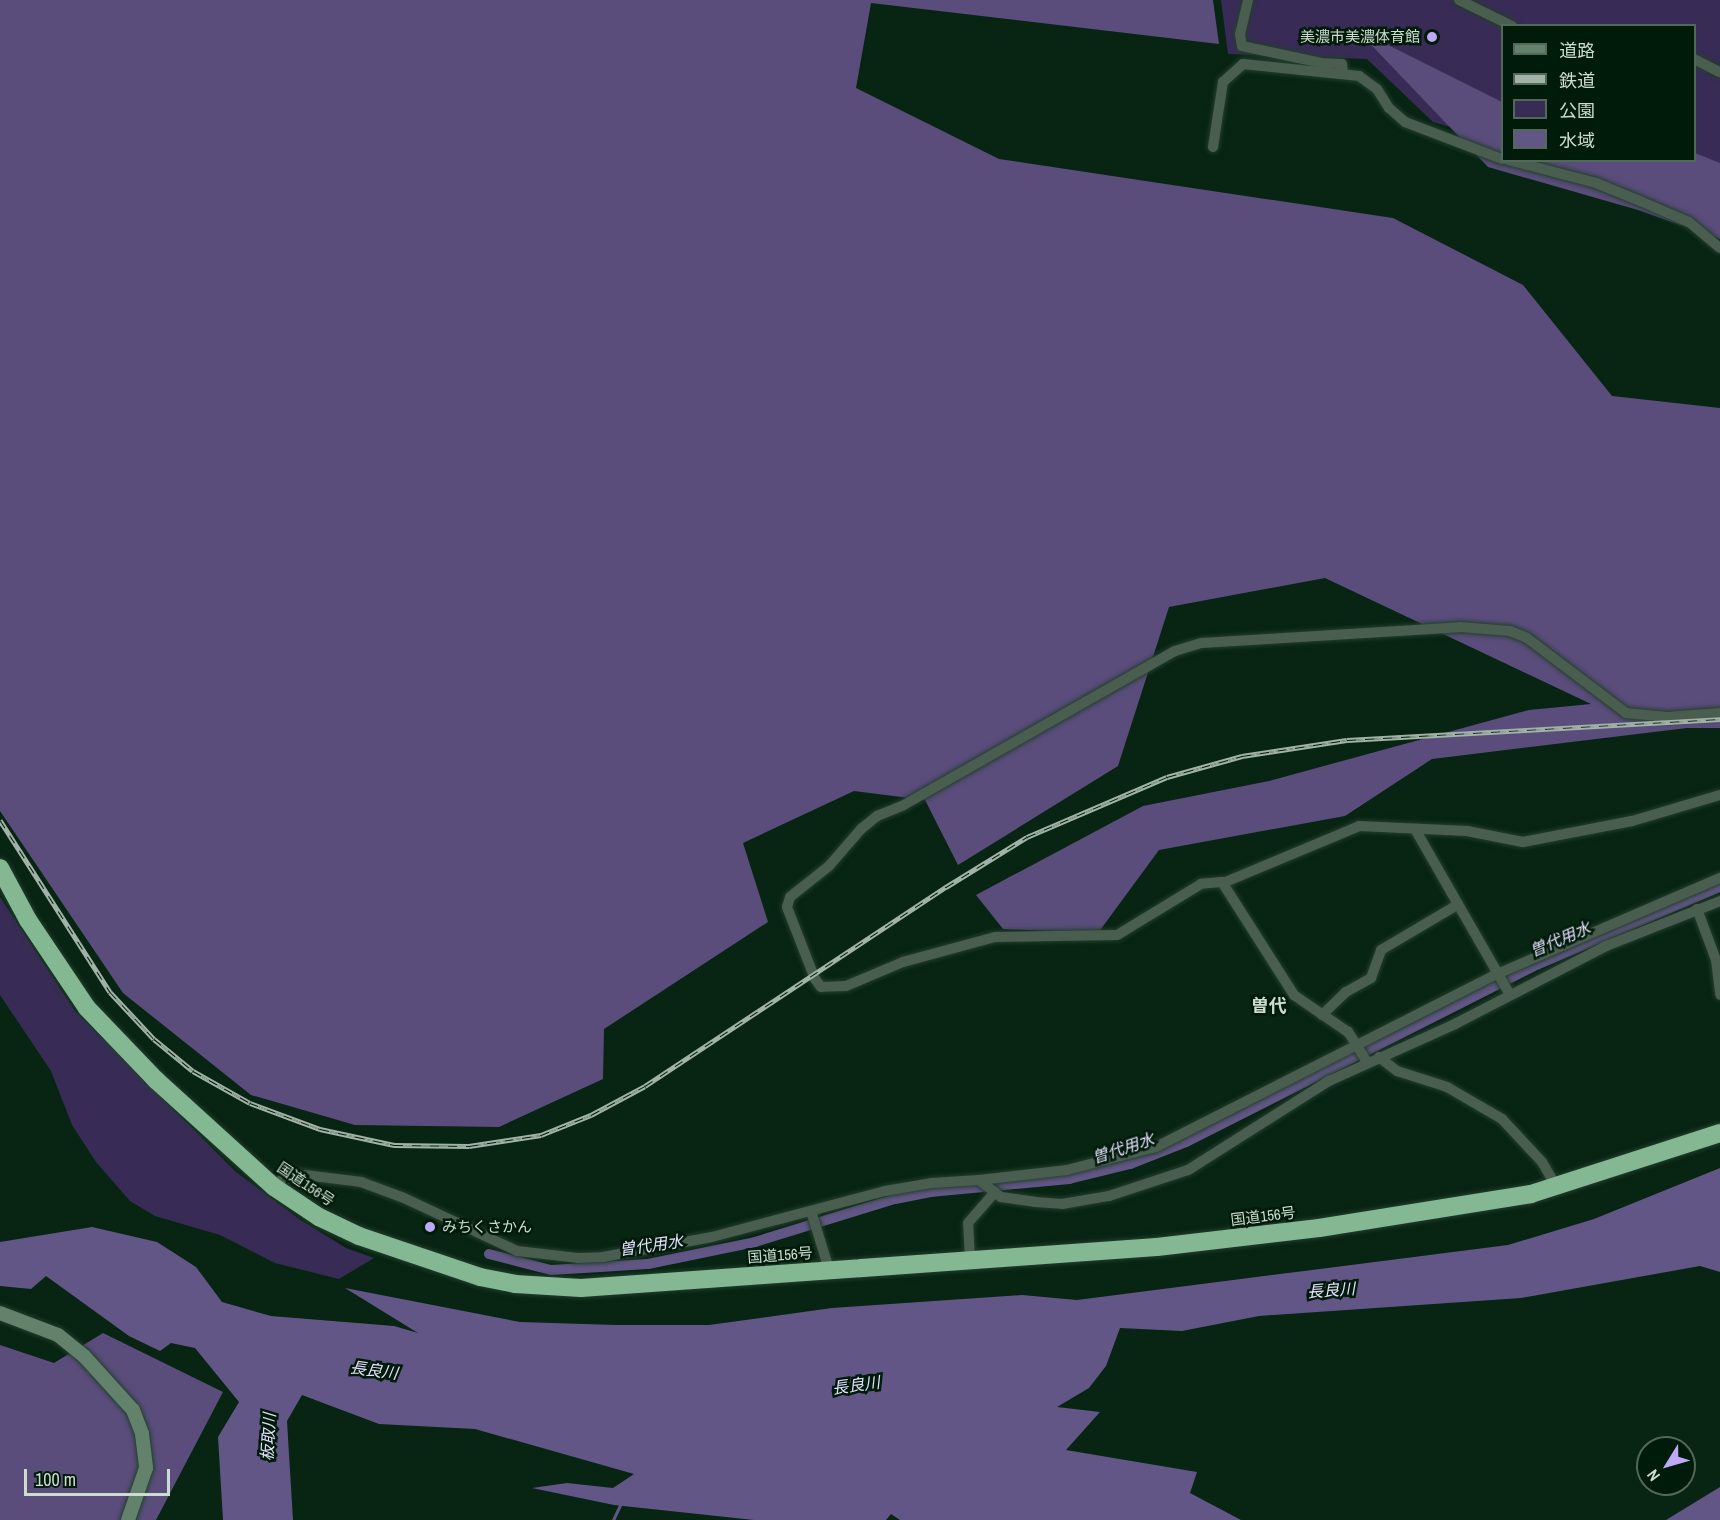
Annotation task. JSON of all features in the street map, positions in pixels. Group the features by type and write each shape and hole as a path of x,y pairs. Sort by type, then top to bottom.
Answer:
{"highway":[{"name":"国道156号","path":"0,868 65,980 87,1008 156,1080 274,1187 319,1217 359,1236 480,1277 515,1284 581,1288 1157,1246 1318,1228 1557,1188 1720,1133"}],"main road":[{"path":"0,1313 58,1335 84,1356 133,1410 142,1434 146,1468 128,1520"}],"street":[{"path":"1248,0 1240,34 1242,46 1321,63 1342,64 1343,74"},
{"path":"1459,0 1508,24"},
{"path":"1696,60 1720,72"},
{"path":"1213,147 1223,82 1244,64 1343,74 1368,81 1389,108 1405,122 1501,158"},
{"path":"1516,162 1596,183 1640,201 1689,222 1720,248"},
{"path":"1720,713 1667,717 1626,713 1527,639 1499,629 1460,627 1202,643 1175,651 902,806 877,816 861,829 829,866 795,892 788,907 815,979 821,987 846,986 914,959 996,937 1117,935 1201,884 1223,883 1347,829 1370,825 1467,831 1523,842 1632,821 1720,795"},
{"path":"1415,828 1503,984"},
{"path":"274,1187 289,1173 361,1182 404,1198 509,1248 543,1257 603,1257 814,1218 885,1191 987,1186 1124,1158 1287,1093 1363,1053 1621,929 1720,878"},
{"path":"1223,883 1294,995 1348,1032 1363,1053 1379,1057 1397,1071 1447,1087 1502,1119 1542,1162 1557,1188"},
{"path":"1379,1057 1503,984 1621,929 1720,901"},
{"path":"1322,1015 1346,992 1371,978 1381,950 1457,905"},
{"path":"1697,909 1716,960 1720,995"},
{"path":"987,1186 1014,1200 1062,1204 1136,1190 1212,1158 1287,1093 1363,1053"},
{"path":"970,1259 968,1223 987,1186"},
{"path":"814,1218 829,1269"}],"green space":[{"path":"1221,0 1720,0 1720,234 1695,162 1696,24 1501,24 1501,142 1433,122 1367,59 1228,54"},
{"path":"0,897 75,1011 235,1171 299,1219 346,1248 374,1258 339,1279 275,1263 220,1235 155,1216 130,1201 96,1162 72,1125 51,1071 0,995"}],"shaded area":[{"path":"0,0 1213,0 1219,44 871,3 856,88 999,159 1393,218 1523,285 1612,396 1720,408 1720,728 1687,728 1432,759 1345,816 1159,850 1098,933 1003,929 976,895 1143,806 1269,781 1529,710 1591,704 1325,578 1169,607 1118,766 958,865 925,800 854,791 743,843 768,922 604,1029 603,1079 499,1127 355,1125 251,1095 123,993 0,811"},
{"path":"1356,29 1501,102 1501,162 1696,162 1696,153 1720,163 1720,239 1638,210 1488,167"},
{"path":"103,1333 223,1392 156,1520 0,1520 0,1345 54,1363"}],"water":[{"path":"1720,1168 1720,1272 1700,1266 1521,1298 1259,1316 1182,1331 1120,1328 1106,1366 1089,1388 1057,1407 1100,1412 1066,1450 1197,1472 1190,1493 1241,1520 900,1520 891,1514 886,1520 754,1520 614,1505 532,1488 567,1483 613,1488 634,1474 475,1429 379,1424 302,1395 287,1421 293,1520 223,1520 218,1437 239,1402 195,1348 171,1343 160,1351 129,1336 46,1276 31,1289 0,1286 0,1242 92,1227 157,1242 196,1267 222,1302 271,1316 394,1326 418,1333 345,1288 520,1322 616,1325 709,1325 832,1308 1022,1295 1077,1300 1508,1245 1594,1219"},
{"path":"1720,1487 1720,1520 1666,1520"}],"waterway":[{"name":"曽代用水","path":"489,1254 551,1270 648,1264 755,1242 895,1199 930,1192 1069,1179 1130,1164 1186,1142 1532,967 1720,887"},
{"path":"613,1520 621,1503"}],"railway":[{"path":"0,820 110,992 154,1039 193,1071 250,1103 320,1129 394,1145 469,1146 541,1135 591,1115 645,1086 946,887 1027,837 1167,777 1242,756 1347,740 1720,719"}],"place":[{"name":"美濃市美濃体育館","path":"1432,37"},
{"name":"みちくさかん","path":"430,1227"}],"district":[{"name":"曽代","path":"1269,1006"}],"water label":[{"name":"長良川","path":"1331,1290"},
{"name":"長良川","path":"374,1370"},
{"name":"長良川","path":"856,1385"},
{"name":"板取川","path":"268,1437"}]}
